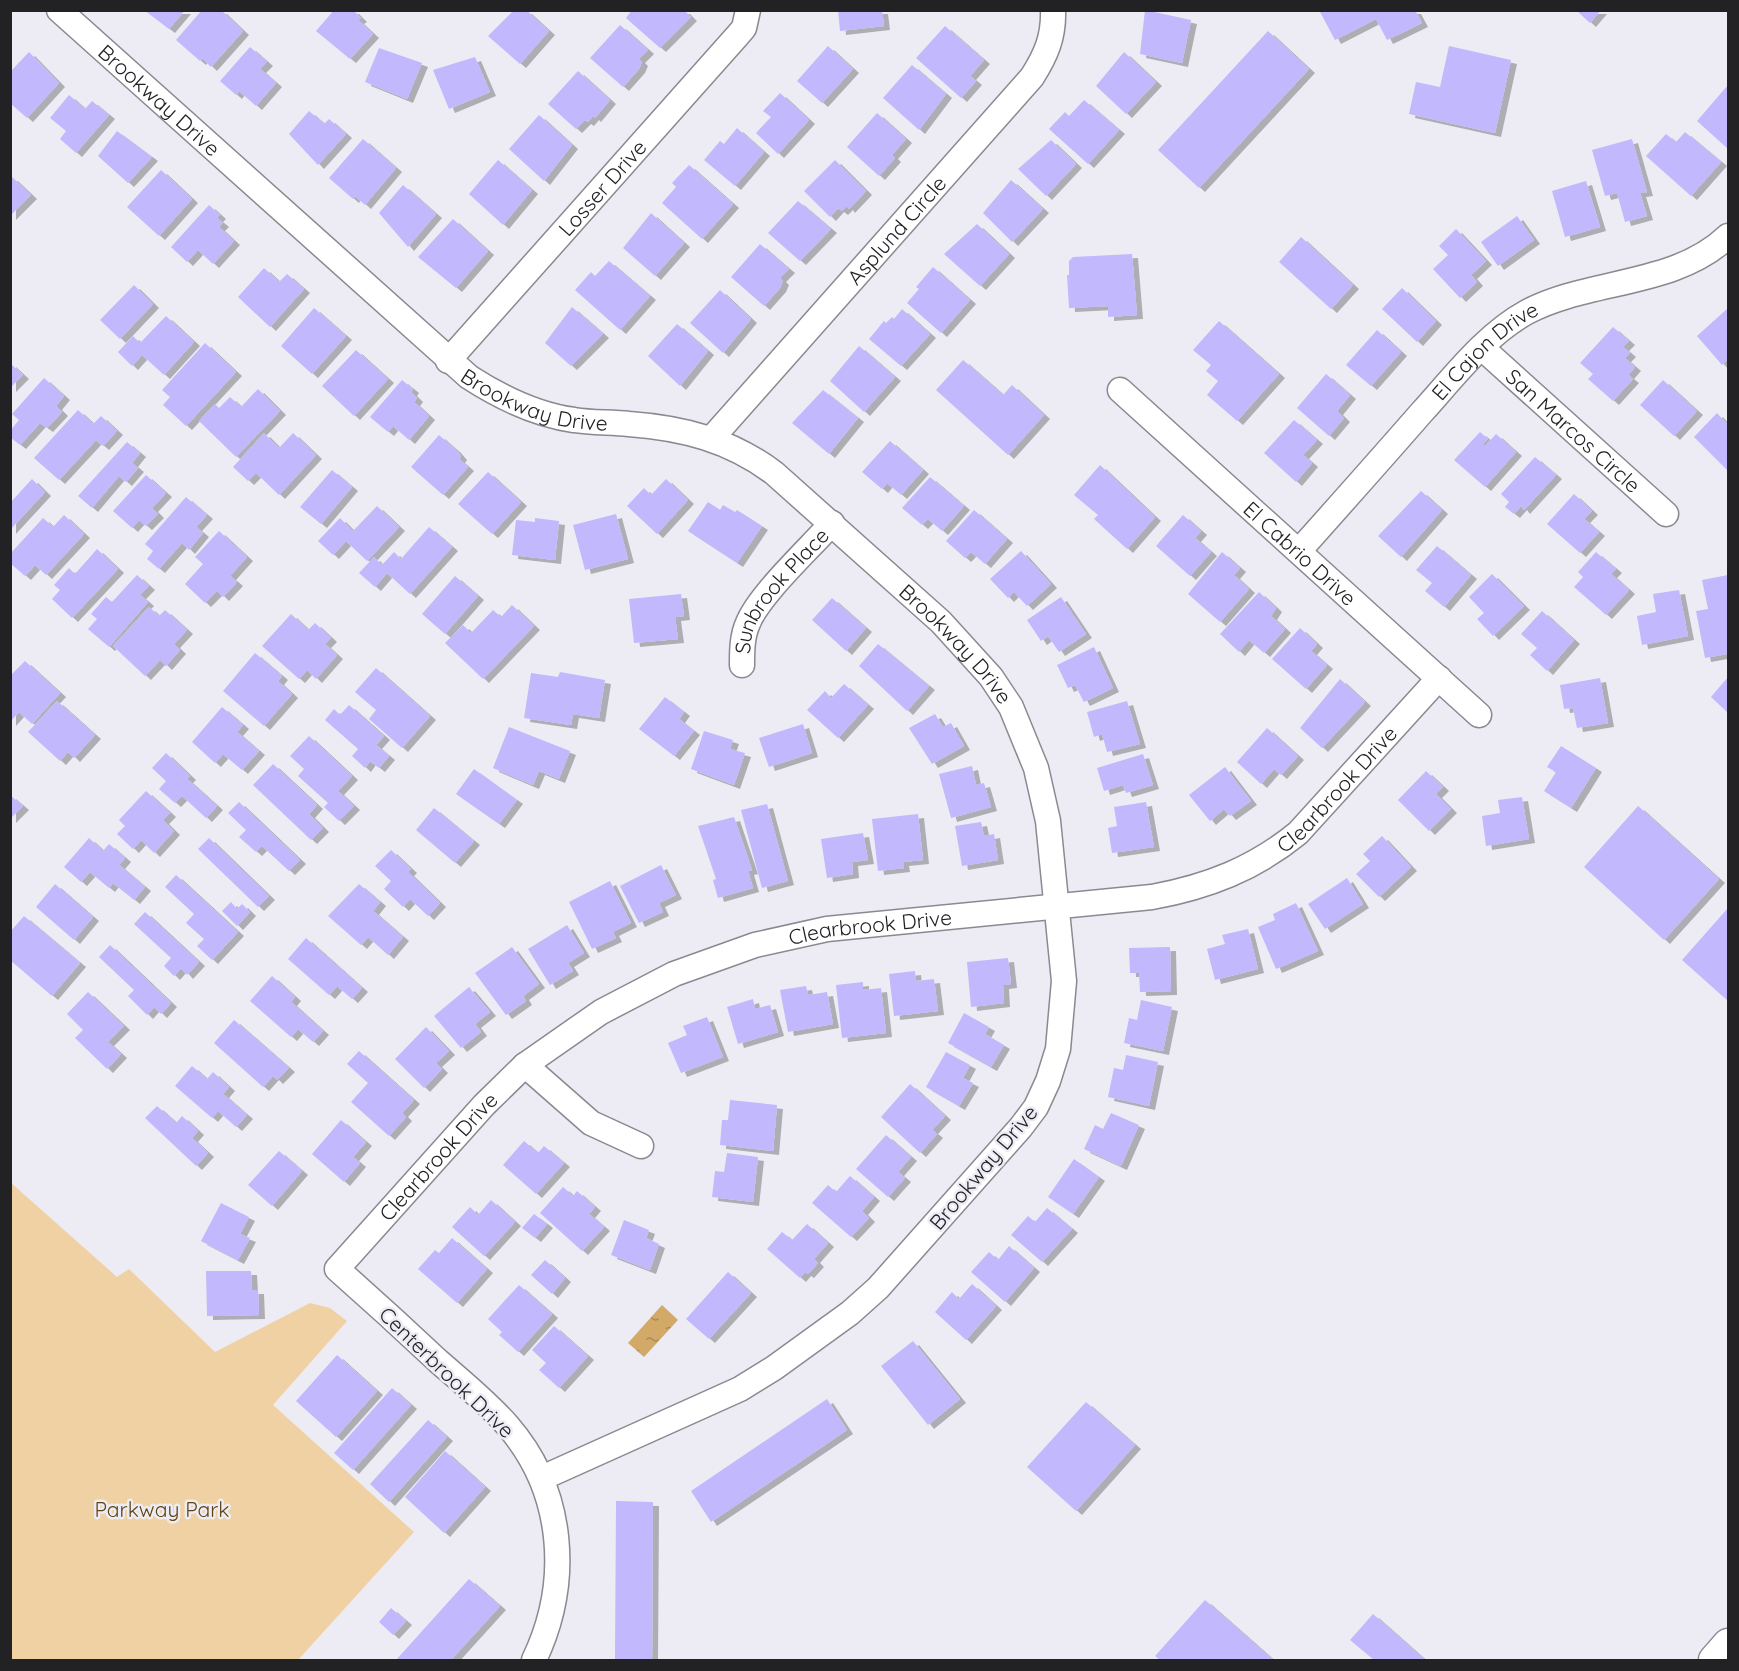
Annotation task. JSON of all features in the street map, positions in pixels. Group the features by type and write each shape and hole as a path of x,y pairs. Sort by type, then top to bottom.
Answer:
{"street":[{"name":"Brookway Drive","path":"59,10 448,361 489,390 533,409 573,420 630,424 690,432 712,438 757,460 941,622 991,677 1011,708 1025,738 1042,791 1057,904 1064,981 1063,1013 1058,1049 1048,1081 1036,1107 900,1264 850,1313 774,1368 698,1408 542,1478"},
{"name":"Losser Drive","path":"448,361 744,28 748,10"},
{"name":"Asplund Circle","path":"712,438 1032,77 1047,52 1053,27 1053,10"},
{"name":"El Cajon Drive","path":"1299,551 1482,348 1524,314 1544,304 1679,266 1706,252 1728,236"},
{"name":"San Marcos Circle","path":"1482,348 1666,513"},
{"name":"El Cabrio Drive","path":"1120,390 1479,715"},
{"name":"Sunbrook Place","path":"742,665 742,643 748,623 759,604 832,524"},
{"name":"Clearbrook Drive","path":"337,1269 484,1105 525,1065 600,1012 716,957 755,945 827,929 1057,904 1152,897 1197,888 1231,876 1278,850 1317,815 1439,678"},
{"path":"525,1065 591,1123 641,1146"},
{"name":"Centerbrook Drive","path":"337,1269 509,1427 542,1478 557,1540 558,1571 549,1625 534,1660"},
{"path":"1714,1660 1728,1644"}],"green space":[{"name":"Parkway Park","path":"10,1182 117,1277 129,1269 215,1352 310,1303 330,1308 347,1321 273,1405 414,1532 298,1660 11,1660"}],"water":[{"path":"662,1305 678,1320 644,1357 628,1343"}],"building":[{"path":"144,10 185,10 169,29"},
{"path":"202,10 221,10 243,31 211,67 202,58 200,61 176,40"},
{"path":"334,10 353,10 361,18 358,20 373,34 350,59 316,31"},
{"path":"514,10 526,10 549,31 520,64 488,36"},
{"path":"632,10 684,10 691,17 660,48 626,18"},
{"path":"838,10 882,10 884,26 840,31"},
{"path":"1145,10 1191,20 1182,63 1140,54"},
{"path":"1319,10 1415,10 1422,23 1387,40 1376,19 1335,40"},
{"path":"1576,10 1601,10 1590,23"},
{"path":"620,25 648,50 639,59 642,62 639,69 623,87 590,58"},
{"path":"945,26 984,60 970,76 976,81 961,98 916,58"},
{"path":"1268,31 1309,69 1199,188 1158,150"},
{"path":"828,46 853,69 822,103 797,81"},
{"path":"1449,46 1511,60 1495,133 1409,114 1416,82 1440,87"},
{"path":"250,47 267,62 260,69 276,83 256,106 239,91 236,95 220,81"},
{"path":"379,48 422,63 407,99 365,82"},
{"path":"29,52 59,83 27,118 10,103 10,72"},
{"path":"1124,52 1156,82 1126,114 1096,86"},
{"path":"475,57 490,92 449,109 433,70"},
{"path":"912,65 946,94 919,130 883,98"},
{"path":"578,71 610,100 595,118 593,116 588,122 585,120 576,129 548,104"},
{"path":"1728,85 1728,149 1697,121"},
{"path":"780,93 809,120 778,154 756,133 771,117 763,111"},
{"path":"69,95 85,109 92,101 109,115 76,153 60,139 66,131 50,118"},
{"path":"1084,100 1119,130 1088,164 1049,129 1065,112 1069,116"},
{"path":"309,111 324,124 329,119 346,134 318,165 289,134"},
{"path":"877,113 906,139 892,155 895,158 879,176 847,147"},
{"path":"539,115 572,145 544,181 509,149"},
{"path":"737,128 764,152 735,186 704,160 720,141 724,144"},
{"path":"117,131 152,157 128,183 98,156"},
{"path":"1685,132 1721,162 1691,196 1646,156 1666,134 1676,142"},
{"path":"363,139 396,168 365,205 355,196 353,199 329,178"},
{"path":"1632,139 1647,192 1640,193 1647,216 1625,222 1617,193 1605,196 1592,150"},
{"path":"1051,140 1076,164 1046,196 1018,169"},
{"path":"498,160 532,190 503,225 469,194"},
{"path":"835,160 866,191 849,209 847,206 842,211 838,208 830,217 804,191"},
{"path":"689,165 733,204 702,239 662,203 676,187 672,183"},
{"path":"161,170 192,199 159,236 127,207"},
{"path":"12,177 31,195 10,216 10,178"},
{"path":"1011,180 1043,209 1012,242 983,213"},
{"path":"1586,181 1600,227 1565,237 1552,191"},
{"path":"403,185 436,214 408,247 379,213"},
{"path":"798,201 831,229 800,261 768,233"},
{"path":"209,205 220,215 217,218 223,223 219,227 234,241 213,264 198,250 187,262 171,247"},
{"path":"651,213 684,243 655,276 623,248"},
{"path":"1517,216 1534,240 1498,266 1481,242"},
{"path":"453,219 488,251 456,288 418,257"},
{"path":"977,224 1009,254 980,286 944,254"},
{"path":"1456,229 1486,261 1471,275 1477,282 1460,298 1433,269 1448,255 1439,246"},
{"path":"1301,237 1353,285 1331,309 1279,262"},
{"path":"760,244 789,269 780,278 783,281 780,288 764,306 731,277"},
{"path":"1132,254 1137,315 1108,317 1108,306 1069,308 1067,275 1069,275 1069,261 1073,257"},
{"path":"609,261 650,296 620,330 575,290 591,272 595,276"},
{"path":"933,267 970,300 941,333 907,303 919,289 916,287"},
{"path":"264,268 279,282 287,274 304,289 270,327 238,297"},
{"path":"134,285 153,304 120,339 100,320"},
{"path":"1402,288 1436,321 1417,342 1382,309"},
{"path":"720,290 751,319 723,353 690,323"},
{"path":"572,307 603,334 571,366 545,343"},
{"path":"314,308 346,336 312,374 281,346"},
{"path":"1728,308 1728,359 1722,365 1697,336"},
{"path":"902,309 930,334 901,366 869,339 884,321 886,323 892,317 894,319"},
{"path":"166,316 194,342 164,375 142,355 132,366 118,352 133,336 140,343"},
{"path":"1219,321 1279,374 1237,421 1207,395 1218,381 1206,371 1211,365 1193,350"},
{"path":"677,324 708,351 680,386 648,356"},
{"path":"1613,327 1629,341 1623,347 1630,353 1625,358 1635,367 1628,375 1633,379 1613,401 1588,379 1593,374 1580,363"},
{"path":"1377,330 1401,352 1371,386 1346,365"},
{"path":"205,343 236,372 186,426 163,405 170,397 162,390"},
{"path":"859,346 895,377 864,412 830,381"},
{"path":"356,350 388,379 354,416 322,386"},
{"path":"963,360 1003,395 1012,385 1044,415 1008,455 936,390"},
{"path":"10,363 23,375 10,388"},
{"path":"1326,374 1350,395 1337,411 1344,418 1329,436 1297,408"},
{"path":"44,378 64,396 56,406 62,412 47,428 40,423 20,445 10,437 10,431 19,420 12,414"},
{"path":"402,380 413,389 411,392 417,398 414,402 429,416 409,440 393,426 388,432 370,417"},
{"path":"1663,380 1697,411 1674,436 1640,405"},
{"path":"258,389 280,411 236,457 199,421 215,404 219,408 230,397 241,407"},
{"path":"823,390 858,418 829,454 792,423"},
{"path":"78,410 93,424 101,416 117,431 103,446 96,440 59,480 34,458"},
{"path":"1717,413 1728,425 1728,471 1694,437"},
{"path":"1294,420 1317,440 1303,455 1312,463 1296,482 1264,453"},
{"path":"1480,432 1488,439 1483,444 1485,446 1496,434 1516,452 1485,487 1454,460"},
{"path":"264,433 279,448 293,433 316,455 279,495 256,473 248,481 233,467"},
{"path":"439,435 455,449 461,456 459,459 468,467 443,495 411,467"},
{"path":"890,441 923,470 901,495 887,483 882,489 862,472"},
{"path":"127,442 140,453 132,463 138,468 126,482 119,476 92,508 78,496"},
{"path":"1535,457 1556,475 1524,510 1521,506 1514,514 1505,507 1509,502 1501,494"},
{"path":"1100,465 1155,517 1127,549 1094,519 1098,515 1074,495"},
{"path":"332,470 352,487 321,524 300,507"},
{"path":"488,472 521,502 492,534 458,504"},
{"path":"146,475 166,493 152,508 158,514 146,526 139,520 132,528 113,511"},
{"path":"930,477 964,506 942,531 928,519 922,525 902,508"},
{"path":"32,479 45,492 10,530 10,503"},
{"path":"666,479 688,500 657,534 627,506 644,488 651,495"},
{"path":"1421,491 1442,510 1401,557 1378,536"},
{"path":"1574,494 1592,511 1584,519 1599,532 1580,553 1547,524"},
{"path":"186,497 207,515 196,527 203,533 189,550 182,543 159,569 147,559 153,551 145,544"},
{"path":"708,502 720,510 723,505 735,512 737,510 762,526 737,563 688,531"},
{"path":"377,506 399,527 367,561 346,541 333,555 318,541 340,518 353,531"},
{"path":"974,510 1007,539 985,564 971,552 965,558 946,541"},
{"path":"616,514 628,559 585,570 573,525"},
{"path":"64,515 84,534 46,575 35,565 25,576 10,563 10,554 43,518 53,527"},
{"path":"1183,515 1201,531 1195,538 1211,552 1190,576 1156,546"},
{"path":"535,518 559,521 555,560 512,555 516,520 535,522"},
{"path":"429,527 452,547 410,594 387,573 375,587 359,573 374,557 382,565 394,552 401,559"},
{"path":"219,531 247,557 230,576 237,582 223,597 217,591 205,603 185,584 203,564 195,557"},
{"path":"1437,546 1471,575 1444,607 1425,591 1432,583 1416,570"},
{"path":"97,549 118,569 72,618 52,599 60,590 54,585 69,568 75,574"},
{"path":"1021,551 1051,584 1027,606 1014,592 1008,598 990,579"},
{"path":"1222,552 1240,568 1234,575 1249,589 1220,622 1188,594"},
{"path":"1596,552 1616,569 1611,574 1629,590 1606,615 1574,587 1583,577 1578,572"},
{"path":"1492,574 1524,606 1493,636 1477,619 1484,613 1469,597"},
{"path":"137,575 149,586 140,595 148,602 109,647 88,629 97,619 91,614 106,597 112,602"},
{"path":"1728,575 1727,654 1705,658 1696,611 1708,609 1702,580"},
{"path":"455,576 478,596 445,634 422,614"},
{"path":"1679,590 1688,636 1642,645 1637,616 1656,612 1653,594"},
{"path":"1259,592 1276,608 1271,616 1285,629 1264,653 1249,640 1239,652 1220,634"},
{"path":"681,594 684,616 675,617 678,639 634,643 629,599"},
{"path":"1061,597 1086,634 1059,652 1048,636 1041,641 1027,620"},
{"path":"832,598 866,628 846,651 812,620"},
{"path":"512,605 534,626 483,679 445,643 463,625 471,633 493,610 501,617"},
{"path":"149,607 159,616 165,610 187,630 174,644 180,650 166,666 160,660 145,676 113,646"},
{"path":"1542,611 1574,640 1547,671 1530,655 1537,648 1521,634"},
{"path":"291,614 308,630 315,623 331,638 325,644 337,655 316,679 307,670 299,679 262,646"},
{"path":"1300,628 1317,644 1311,651 1327,665 1306,689 1272,659"},
{"path":"878,644 929,686 907,711 859,666"},
{"path":"1094,647 1113,688 1084,702 1075,685 1068,688 1057,665"},
{"path":"255,653 282,676 278,681 292,694 264,726 223,691"},
{"path":"25,661 60,693 32,724 19,712 10,722 10,676"},
{"path":"376,668 430,716 402,748 369,719 376,710 355,692"},
{"path":"560,672 605,680 599,718 573,714 571,725 524,718 531,673 558,677"},
{"path":"1728,677 1728,713 1711,697"},
{"path":"1600,678 1608,723 1577,728 1573,708 1564,709 1560,685"},
{"path":"1340,679 1365,702 1322,748 1300,728"},
{"path":"844,684 868,705 838,738 807,710 825,691 831,698"},
{"path":"665,697 684,712 679,719 694,731 674,756 639,729"},
{"path":"57,701 95,735 74,758 68,752 60,761 28,732"},
{"path":"1127,701 1140,744 1107,752 1102,734 1094,737 1087,712"},
{"path":"349,705 384,736 376,745 389,756 379,768 370,761 365,768 352,756 358,749 325,720 334,709 340,715"},
{"path":"222,707 243,725 237,732 259,751 242,770 223,754 215,763 192,742"},
{"path":"935,714 943,727 951,723 964,746 932,764 909,728"},
{"path":"803,724 812,753 769,767 759,738"},
{"path":"509,727 570,751 559,779 539,771 533,785 493,768"},
{"path":"1267,728 1298,756 1281,775 1274,769 1261,784 1237,762"},
{"path":"704,731 733,740 730,749 745,753 734,785 691,769"},
{"path":"309,736 352,776 338,791 354,806 339,821 324,807 328,803 298,776 304,769 290,756"},
{"path":"1561,746 1596,768 1571,808 1544,791 1556,772 1547,767"},
{"path":"166,753 190,776 187,779 217,806 206,818 182,796 175,803 159,789 166,781 152,768"},
{"path":"1143,754 1153,785 1126,793 1123,785 1104,791 1097,768"},
{"path":"273,764 317,805 309,814 323,828 311,840 253,785"},
{"path":"972,766 976,785 984,783 991,807 951,818 939,774"},
{"path":"1225,767 1251,801 1230,816 1224,809 1210,821 1189,795"},
{"path":"474,769 517,800 499,824 456,794"},
{"path":"1426,771 1443,787 1436,794 1451,809 1429,831 1398,800"},
{"path":"146,791 170,813 163,820 174,831 154,853 141,840 133,849 117,834 125,826 119,820"},
{"path":"10,795 23,806 10,819"},
{"path":"1522,797 1529,839 1486,846 1482,816 1500,813 1498,800"},
{"path":"239,802 300,860 289,871 262,846 256,852 239,837 246,830 228,813"},
{"path":"1146,802 1154,847 1112,853 1108,828 1117,826 1114,807"},
{"path":"767,804 788,881 762,888 741,810"},
{"path":"1638,806 1719,879 1664,940 1584,867"},
{"path":"434,808 474,841 455,863 416,830"},
{"path":"918,814 923,860 903,862 904,868 878,871 872,819"},
{"path":"734,817 752,870 748,871 753,888 718,898 713,880 716,879 698,826"},
{"path":"981,822 984,836 994,834 998,860 962,866 955,826"},
{"path":"863,833 868,860 852,862 853,874 827,878 821,839"},
{"path":"1382,836 1411,867 1379,897 1356,874 1370,861 1363,854"},
{"path":"89,838 103,851 109,844 125,858 119,865 145,887 134,900 113,883 109,888 90,872 81,882 64,867"},
{"path":"209,838 269,896 258,907 198,849"},
{"path":"391,850 411,869 408,872 440,903 428,916 410,899 403,907 384,889 391,881 375,866"},
{"path":"661,865 676,895 659,903 663,912 639,923 620,886"},
{"path":"176,875 238,932 212,960 197,946 204,939 186,923 194,914 165,887"},
{"path":"1347,878 1363,904 1325,929 1308,904"},
{"path":"610,881 631,923 613,932 616,938 592,949 569,902"},
{"path":"55,884 93,917 74,940 36,907"},
{"path":"359,884 380,902 373,911 403,937 388,955 368,937 361,945 328,916"},
{"path":"231,902 237,909 242,904 250,912 237,926 222,911"},
{"path":"1296,903 1318,951 1276,969 1258,927 1275,920 1273,914"},
{"path":"1728,908 1728,1001 1682,960"},
{"path":"145,912 199,962 187,975 181,968 174,976 164,966 171,958 134,924"},
{"path":"24,916 80,963 52,996 10,960 10,932"},
{"path":"567,925 584,953 568,963 573,971 550,985 528,949"},
{"path":"1248,929 1258,969 1215,980 1207,949 1225,944 1222,935"},
{"path":"306,938 362,988 352,999 337,986 329,995 288,959"},
{"path":"110,945 171,1003 161,1014 154,1007 147,1015 128,996 134,990 99,957"},
{"path":"512,947 539,984 523,996 526,1001 506,1015 475,973"},
{"path":"1170,947 1171,991 1140,992 1139,973 1130,973 1129,948"},
{"path":"1008,958 1011,984 1003,985 1004,1003 971,1007 967,962"},
{"path":"915,971 916,981 934,979 938,1011 894,1016 889,974"},
{"path":"272,976 295,997 291,1002 323,1031 313,1042 298,1029 291,1037 250,1001"},
{"path":"863,982 863,990 881,988 886,1033 842,1038 836,985"},
{"path":"806,986 808,995 827,992 833,1024 788,1032 780,990"},
{"path":"469,987 490,1012 475,1024 481,1032 461,1048 434,1016"},
{"path":"88,992 124,1026 108,1042 121,1054 107,1069 75,1038 83,1030 67,1014"},
{"path":"753,999 755,1009 770,1005 778,1032 738,1044 727,1007"},
{"path":"1141,1000 1172,1007 1163,1051 1124,1043 1129,1018 1137,1020"},
{"path":"964,1013 989,1027 985,1034 1004,1045 991,1067 948,1043"},
{"path":"707,1017 723,1057 681,1073 668,1043 687,1035 683,1026"},
{"path":"234,1020 289,1068 277,1080 273,1076 263,1087 214,1043"},
{"path":"426,1027 449,1051 436,1063 442,1069 424,1088 395,1059"},
{"path":"359,1051 414,1100 402,1113 406,1117 389,1136 351,1102 368,1083 347,1064"},
{"path":"946,1052 970,1065 963,1078 973,1083 959,1106 926,1087"},
{"path":"1126,1055 1158,1062 1149,1106 1108,1097 1114,1068 1123,1070"},
{"path":"192,1066 207,1079 213,1072 229,1087 223,1094 247,1115 236,1127 218,1111 212,1118 175,1086"},
{"path":"910,1084 945,1116 932,1130 937,1134 920,1153 881,1117"},
{"path":"730,1100 777,1105 773,1151 720,1145 722,1120 728,1120"},
{"path":"157,1106 176,1123 182,1116 198,1131 192,1138 208,1153 196,1166 145,1118"},
{"path":"1111,1113 1139,1125 1121,1166 1084,1149 1095,1125 1103,1129"},
{"path":"341,1120 366,1142 353,1157 360,1163 344,1182 312,1154"},
{"path":"886,1135 911,1157 898,1172 905,1178 888,1197 856,1169"},
{"path":"524,1141 538,1153 544,1146 564,1163 536,1194 503,1165"},
{"path":"279,1151 302,1171 272,1206 248,1185"},
{"path":"727,1153 758,1157 753,1202 712,1197 715,1171 724,1172"},
{"path":"1074,1159 1099,1177 1073,1214 1048,1197"},
{"path":"850,1176 874,1197 862,1211 869,1218 851,1237 812,1203 828,1185 836,1192"},
{"path":"563,1187 573,1196 577,1191 595,1207 589,1214 604,1227 582,1251 540,1213"},
{"path":"491,1200 515,1222 484,1256 452,1227 470,1207 478,1215"},
{"path":"221,1203 249,1217 240,1234 250,1238 238,1260 201,1241"},
{"path":"1047,1208 1072,1229 1042,1262 1011,1235 1028,1216 1035,1222"},
{"path":"534,1214 547,1224 535,1238 522,1228"},
{"path":"624,1220 649,1230 646,1238 659,1244 650,1270 611,1255"},
{"path":"807,1224 828,1243 814,1259 818,1263 808,1274 805,1272 800,1278 767,1249 782,1232 792,1240"},
{"path":"452,1238 487,1269 457,1303 418,1269 435,1250 439,1253"},
{"path":"1009,1246 1034,1268 1005,1302 971,1272 989,1252 998,1260"},
{"path":"545,1260 565,1278 552,1294 531,1275"},
{"path":"206,1271 251,1271 252,1290 258,1290 259,1315 207,1316"},
{"path":"728,1272 751,1293 709,1339 686,1319"},
{"path":"972,1284 996,1306 966,1340 935,1312 952,1292 959,1299"},
{"path":"519,1285 552,1314 518,1352 499,1335 502,1332 488,1319"},
{"path":"554,1326 588,1356 559,1388 539,1370 546,1363 532,1350"},
{"path":"913,1341 960,1399 928,1425 881,1366"},
{"path":"337,1355 377,1391 336,1437 296,1401"},
{"path":"392,1388 411,1405 353,1470 334,1453"},
{"path":"827,1399 847,1430 711,1522 691,1491"},
{"path":"1086,1402 1135,1445 1076,1511 1027,1467"},
{"path":"428,1420 447,1437 389,1502 370,1484"},
{"path":"445,1451 485,1487 444,1533 405,1497"},
{"path":"616,1501 653,1502 652,1660 615,1660"},
{"path":"469,1579 500,1606 451,1660 396,1660"},
{"path":"1205,1600 1273,1660 1160,1660 1155,1656"},
{"path":"391,1608 406,1621 393,1635 379,1622"},
{"path":"1373,1614 1425,1660 1374,1660 1350,1640"}]}
